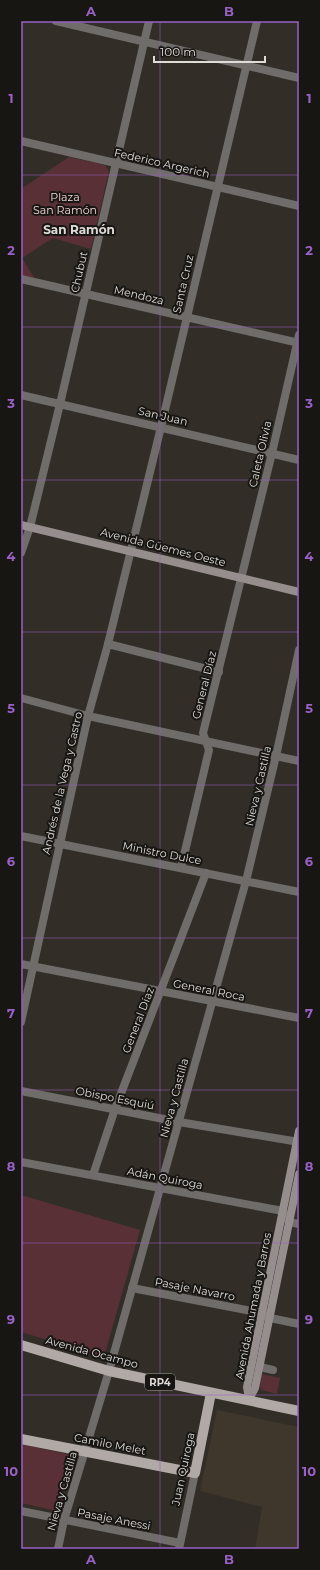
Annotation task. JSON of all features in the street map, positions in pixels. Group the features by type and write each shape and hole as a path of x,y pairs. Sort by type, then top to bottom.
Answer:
{"main road":[{"name":"Avenida Güemes Oeste","path":"21,525 299,592"},
{"name":"Avenida Ahumada y Barros","path":"249,1400 248,1387 298,1142 299,1130"},
{"name":"Avenida Ahumada y Barros","path":"249,1400 255,1388 260,1367 299,1174"},
{"name":"Avenida Ocampo","path":"21,1346 109,1371 299,1410"},
{"name":"Juan Quiroga","path":"195,1473 211,1393"},
{"name":"Camilo Melet","path":"21,1439 195,1473"}],"street":[{"path":"56,21 299,78"},
{"name":"Chubut","path":"21,553 30,527 60,404 149,21"},
{"name":"Santa Cruz","path":"131,551 256,21"},
{"name":"Federico Argerich","path":"21,141 299,206"},
{"name":"Mendoza","path":"21,279 187,317 298,340"},
{"name":"Caleta Olivia","path":"242,578 298,340"},
{"name":"San Juan","path":"21,395 299,460"},
{"name":"Andrés de la Vega y Castro","path":"21,1022 88,716 131,551"},
{"name":"General Díaz","path":"181,868 209,750 203,733 242,578"},
{"path":"108,644 219,672"},
{"name":"Nieva y Castilla","path":"58,1549 64,1520 109,1371 246,881 276,756 299,650"},
{"path":"21,698 88,716 299,761"},
{"name":"Ministro Dulce","path":"21,836 299,892"},
{"name":"General Díaz","path":"93,1175 115,1109 206,873"},
{"name":"General Roca","path":"21,964 299,1018"},
{"name":"Obispo Esquiú","path":"21,1091 179,1122 298,1142"},
{"name":"Adán Quiroga","path":"21,1162 283,1211"},
{"path":"283,1211 289,1222 299,1224"},
{"name":"Pasaje Navarro","path":"132,1288 262,1313 270,1318 299,1324"},
{"path":"260,1367 273,1370"},
{"name":"Juan Quiroga","path":"179,1546 195,1473"},
{"name":"Pasaje Anessi","path":"21,1511 179,1546"}],"shaded area":[{"path":"217,1410 299,1427 299,1549 255,1549 262,1507 200,1491"}],"green space":[{"name":"Plaza San Ramón","path":"69,157 105,165 109,171 91,249 53,238 22,258 35,279 21,275 21,189"},
{"path":"21,1195 140,1230 104,1357 21,1332"},
{"path":"262,1374 280,1378 277,1394 261,1390 260,1386"},
{"path":"21,1444 71,1455 74,1458 60,1508 56,1511 21,1503"}],"district":[{"name":"San Ramón","path":"79,229"}]}
